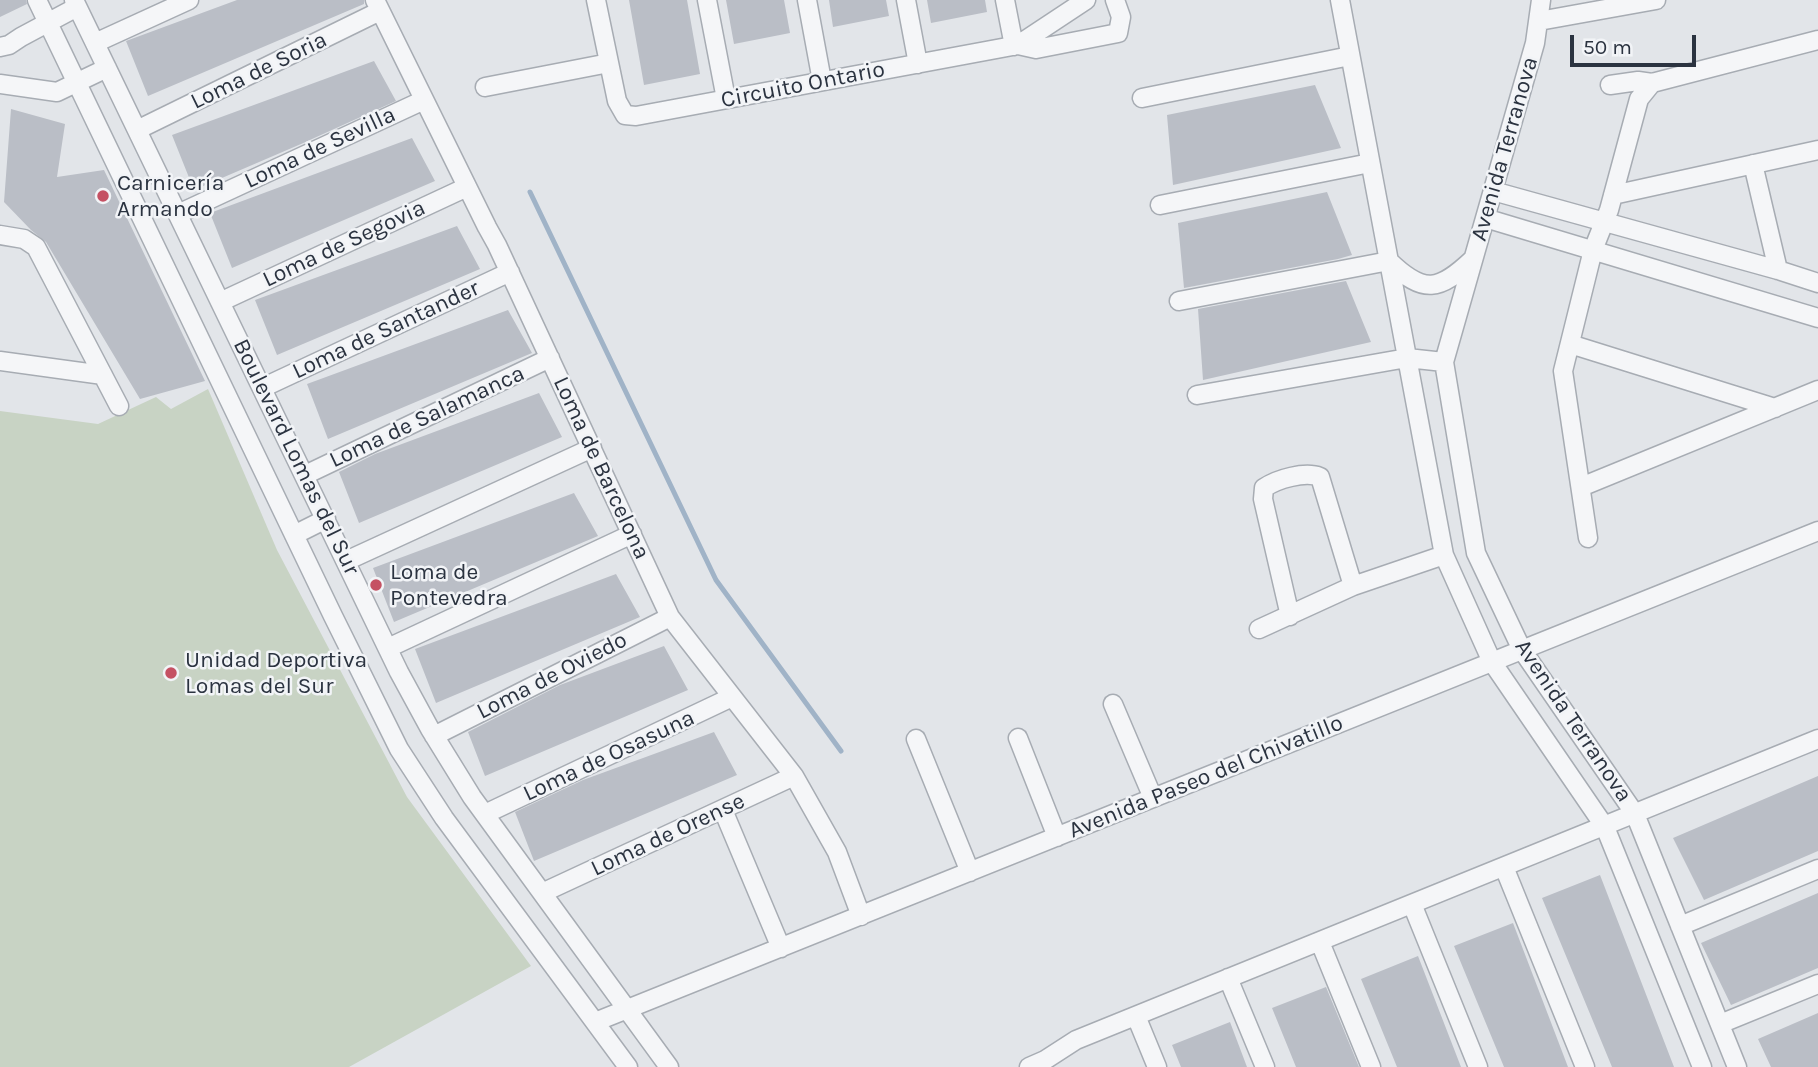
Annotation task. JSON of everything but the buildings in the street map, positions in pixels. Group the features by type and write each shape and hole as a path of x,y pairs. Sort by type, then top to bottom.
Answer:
{"street":[{"name":"Boulevard Lomas del Sur","path":"37,0 399,749 444,818 628,1067"},
{"path":"95,43 189,0"},
{"name":"Circuito Ontario","path":"596,0 617,101 625,115 636,116 1016,45 1086,0"},
{"path":"707,0 726,99"},
{"path":"807,0 822,81"},
{"path":"906,0 918,64"},
{"path":"1005,0 1016,45 1036,49 1118,33 1121,17 1115,0"},
{"name":"Avenida Terranova","path":"1340,0 1444,555 1492,662 1605,827 1702,1067"},
{"name":"Avenida Terranova","path":"1541,0 1535,43 1444,362 1476,553 1522,650 1635,814 1737,1067"},
{"path":"1539,21 1656,0"},
{"name":"Boulevard Lomas del Sur","path":"76,4 399,672 434,736 485,814 669,1067"},
{"path":"0,47 9,45 48,23 76,4"},
{"name":"Loma de Barcelona","path":"378,6 510,272 670,617 794,776 837,852 861,916"},
{"name":"Loma de Soria","path":"137,130 378,6"},
{"path":"1610,85 1638,81 1651,83 1818,40"},
{"path":"1142,98 1350,56"},
{"path":"485,87 608,63"},
{"path":"0,84 57,92 107,68"},
{"path":"1588,538 1563,371 1593,250 1613,195 1639,99 1651,83"},
{"name":"Loma de Sevilla","path":"178,215 424,100"},
{"path":"1613,195 1818,149"},
{"path":"1160,205 1370,163"},
{"path":"1753,164 1778,270"},
{"name":"Loma de Segovia","path":"220,302 467,187"},
{"path":"1493,191 1818,283"},
{"path":"1485,218 1818,318"},
{"path":"0,235 24,239 36,247 119,406"},
{"path":"1179,302 1388,261 1415,282 1430,286 1450,279 1474,258"},
{"name":"Loma de Santander","path":"262,388 510,272"},
{"path":"1570,344 1775,408"},
{"name":"Loma de Salamanca","path":"305,475 550,358"},
{"path":"1197,396 1407,358 1444,362"},
{"path":"0,361 103,375"},
{"path":"1581,487 1818,390"},
{"path":"346,561 592,448"},
{"path":"1290,616 1263,499 1264,488 1274,482 1312,474 1320,477 1353,586"},
{"path":"294,535 326,519"},
{"name":"Avenida Paseo del Chivatillo","path":"595,1022 1818,531"},
{"path":"388,648 632,534"},
{"path":"1259,629 1353,586 1444,555"},
{"name":"Loma de Oviedo","path":"434,736 670,617"},
{"name":"Loma de Osasuna","path":"485,814 733,697"},
{"path":"1113,704 1153,798"},
{"path":"1018,738 1057,836"},
{"path":"1029,1067 1076,1040 1818,739"},
{"path":"916,740 970,872"},
{"name":"Loma de Orense","path":"542,893 794,776"},
{"path":"723,810 781,948"},
{"path":"1504,867 1585,1067"},
{"path":"1680,926 1818,869"},
{"path":"1412,904 1478,1067"},
{"path":"1320,942 1371,1067"},
{"path":"1228,978 1265,1067"},
{"path":"1720,1024 1818,984"},
{"path":"1136,1016 1157,1067"}],"green space":[{"name":"Unidad Deportiva Lomas del Sur","path":"208,389 277,550 407,797 531,966 349,1067 0,1067 0,411 98,424 156,397 171,409"}],"waterway":[{"path":"530,192 716,580 841,751"}],"place":[{"name":"Carnicería Armando","path":"103,196"},
{"name":"Loma de Pontevedra","path":"376,585"},
{"name":"Unidad Deportiva Lomas del Sur","path":"171,673"}]}
